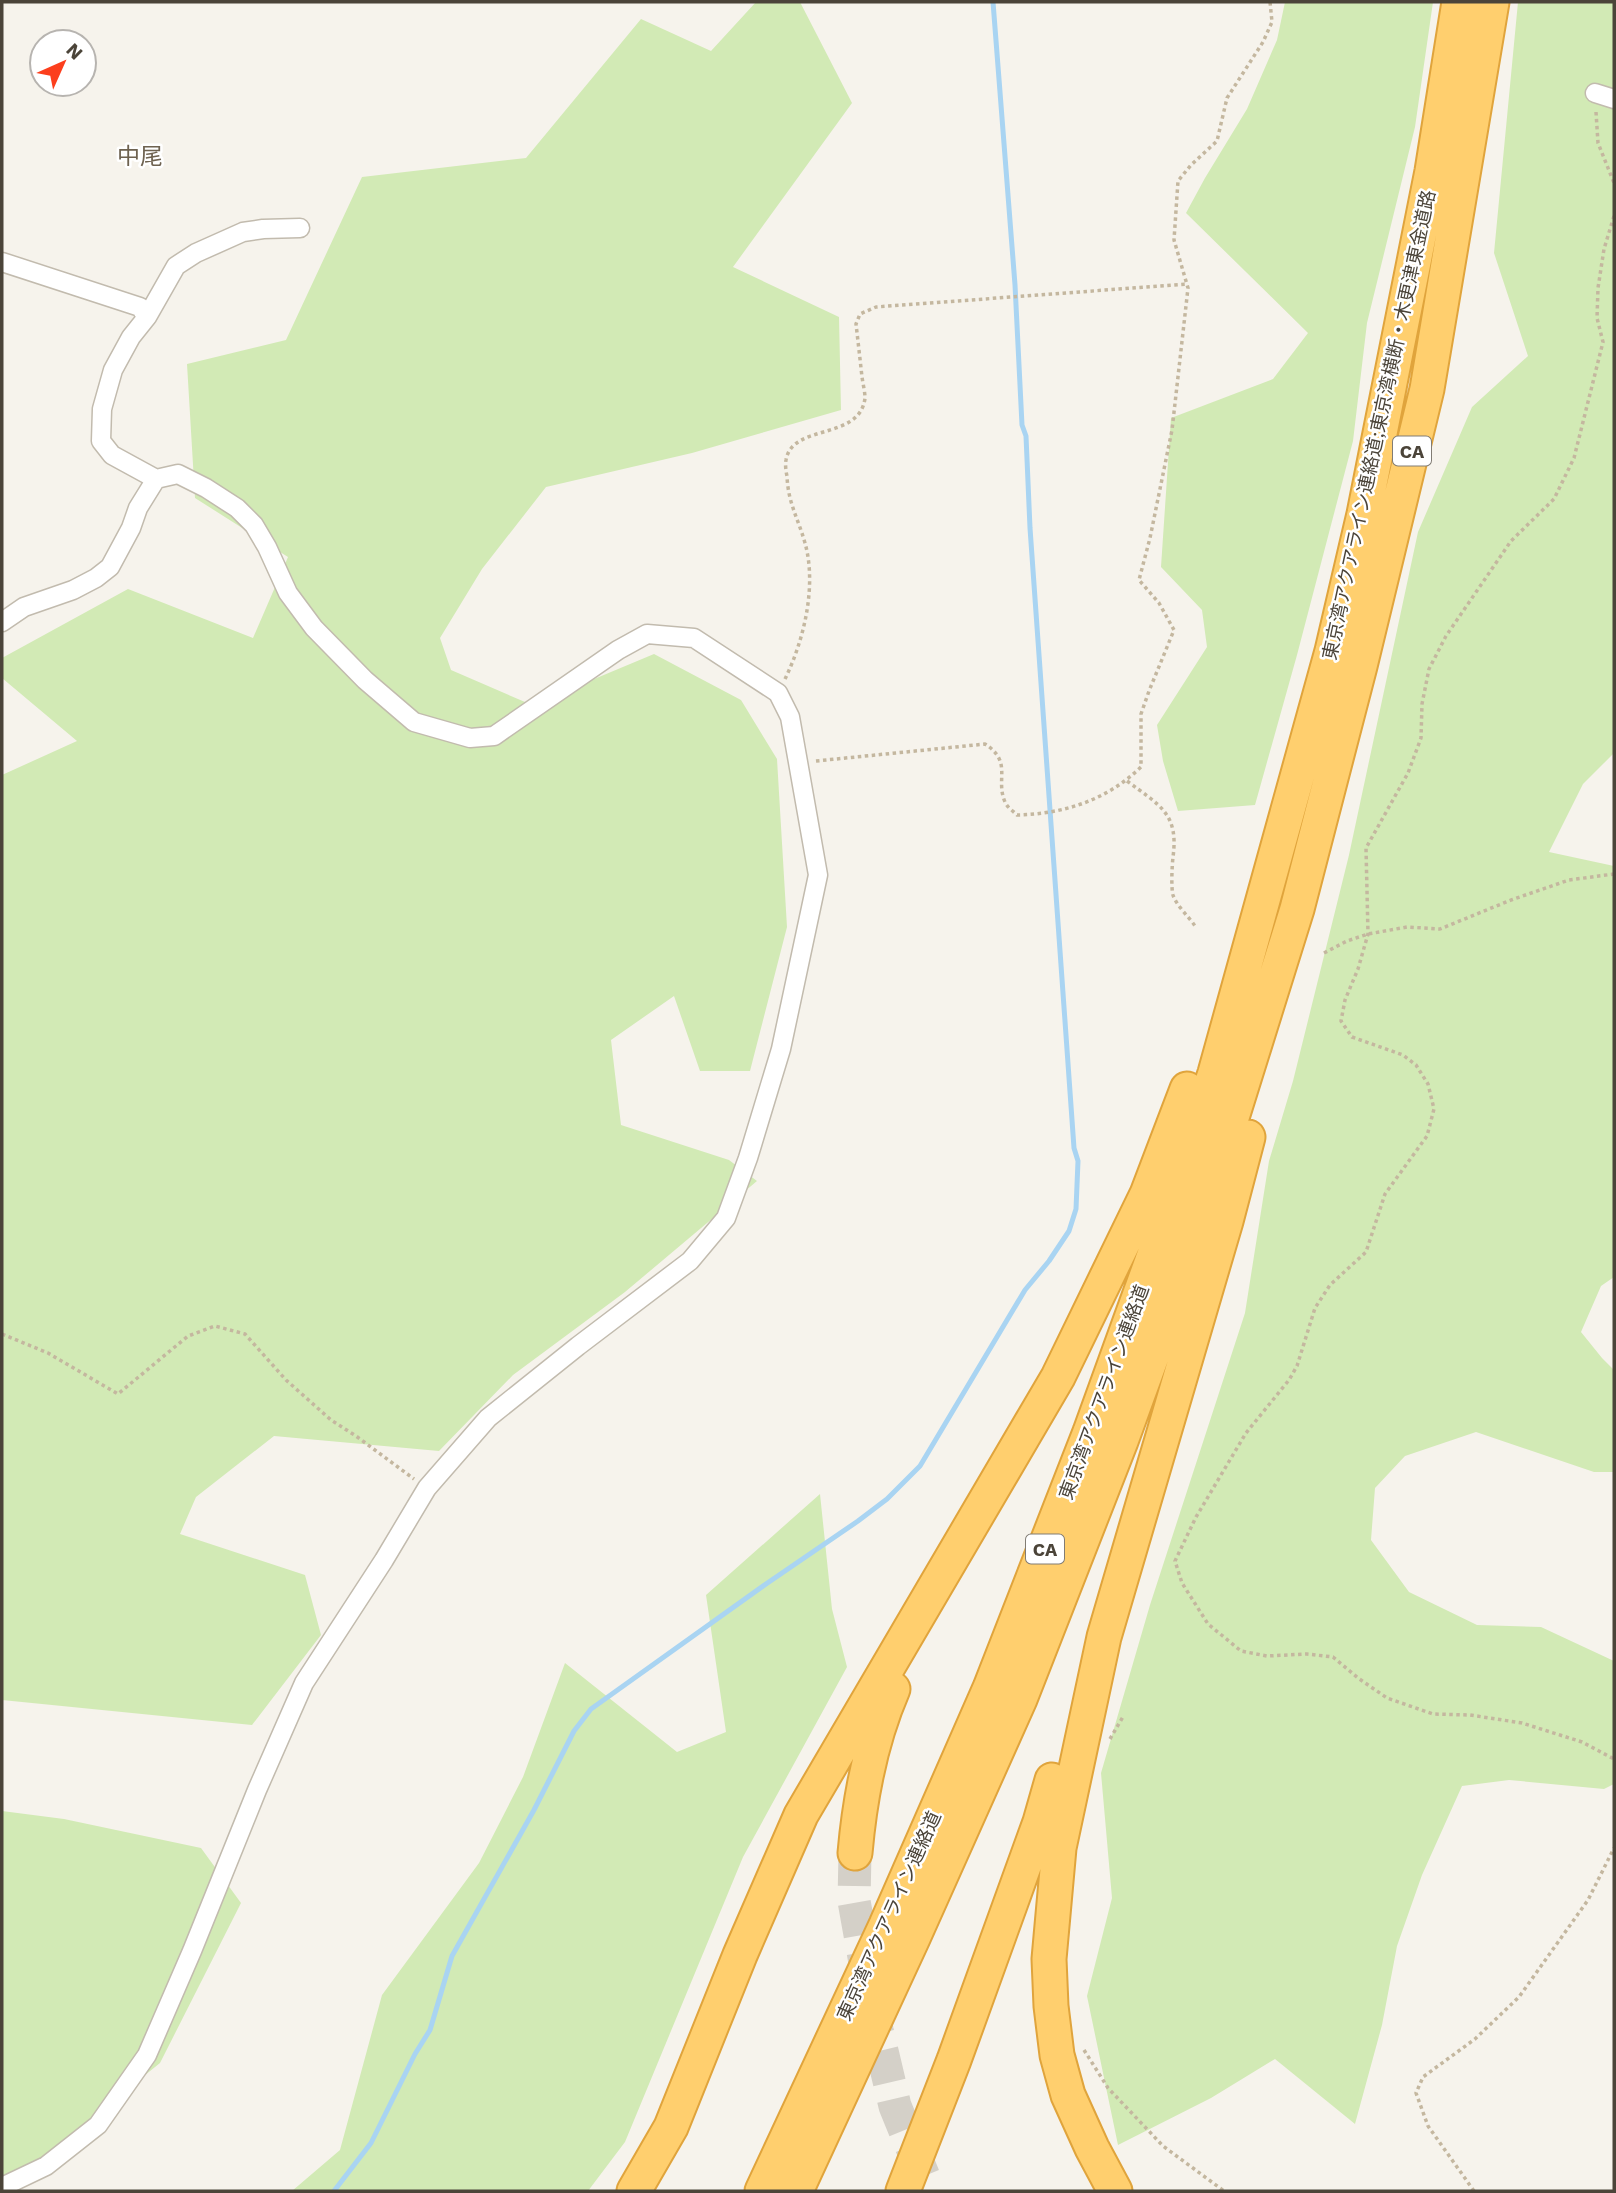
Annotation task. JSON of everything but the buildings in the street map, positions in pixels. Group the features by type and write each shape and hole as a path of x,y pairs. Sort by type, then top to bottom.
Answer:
{"highway":[{"name":"東京湾アクアライン連絡道;東京湾横断・木更津東金道路","path":"1301,895 1346,658 1364,514 1429,184 1459,2"},
{"name":"東京湾アクアライン連絡道;東京湾横断・木更津東金道路","path":"1269,884 1346,658 1427,389 1492,2"},
{"path":"634,2191 671,2127 740,1955 801,1815 1058,1377 1147,1194 1193,1073 1289,770 1346,658"},
{"path":"1115,2191 1091,2148 1068,2095 1057,2055 1049,1959 1059,1848 1104,1637 1226,1221 1260,1091 1316,916 1346,658"},
{"name":"東京湾アクアライン連絡道","path":"762,2191 880,1937 990,1688 1090,1432 1158,1244 1215,1073 1269,884"},
{"name":"東京湾アクアライン連絡道","path":"796,2191 1020,1699 1121,1441 1190,1252 1301,895"},
{"path":"855,1853 859,1811 876,1733 892,1692 936,1600 951,1557"},
{"path":"920,2188 954,2060 1041,1822 1078,1689 1104,1637"}],"street":[{"path":"1595,93 1614,99"},
{"path":"2,2187 46,2166 98,2125 147,2054 304,1683 427,1488 488,1418 690,1261 726,1218 748,1158 781,1049 818,875 790,716 778,693 694,638 647,634 618,650 494,736 470,738 414,722 365,680 314,628 288,593 254,525 237,508 178,474 156,479 112,456 101,441 102,409 113,370 176,266 196,253 243,232 300,228"},
{"path":"2,262 140,307 146,317"},
{"path":"2,622 24,607 73,590 110,567 131,528 138,508 156,479"}],"path":[{"path":"800,762 985,744 996,751 1002,765 1005,804 1017,815 1037,814 1086,803 1127,780 1141,767 1141,714 1174,630 1159,603 1139,580 1172,430 1187,284 1174,240 1178,181 1217,141 1227,98 1263,42 1272,22 1270,2"},
{"path":"1595,93 1598,143 1614,183"},
{"path":"1614,216 1604,249 1598,288 1597,318 1603,342 1574,458 1554,499 1511,541 1446,636 1429,669 1422,705 1421,738 1408,773 1366,848 1368,934 1340,1021 1352,1037 1403,1055 1416,1065 1428,1084 1434,1109 1427,1136 1385,1194 1366,1252 1330,1285 1315,1308 1297,1366 1289,1380 1246,1433 1196,1517 1175,1562 1182,1583 1208,1624 1241,1651 1267,1656 1307,1654 1333,1657 1387,1698 1433,1714 1470,1715 1522,1723 1582,1742 1614,1759"},
{"path":"778,693 796,655 804,626 810,572 806,547 788,496 786,460 791,448 804,439 847,424 861,412 865,398 856,324 860,314 876,307 1187,284"},
{"path":"1127,780 1164,808 1174,828 1173,896 1195,926"},
{"path":"1324,953 1368,934 1407,927 1440,929 1569,880 1614,874"},
{"path":"2,1334 48,1353 118,1394 188,1336 215,1326 244,1334 286,1380 331,1420 427,1488"},
{"path":"1110,1739 1124,1715"},
{"path":"1474,2191 1427,2126 1416,2093 1423,2077 1475,2039 1520,1997 1588,1900 1614,1848"},
{"path":"1084,2050 1108,2088 1163,2146 1224,2191"}],"green space":[{"path":"756,2 800,2 852,103 733,267 839,317 841,410 692,453 546,487 482,569 440,638 451,670 532,705 654,654 741,700 777,759 787,927 750,1071 700,1071 674,996 611,1040 621,1125 729,1160 757,1181 625,1292 513,1375 439,1451 274,1436 196,1497 180,1534 305,1575 321,1635 252,1725 2,1700 2,775 77,741 2,678 2,658 128,589 253,638 288,557 195,498 187,364 286,340 362,177 526,158 641,19 711,51"},
{"path":"1285,2 1433,2 1415,127 1367,323 1353,441 1255,805 1178,811 1163,761 1157,725 1207,647 1202,610 1161,567 1171,418 1273,379 1308,333 1186,213 1247,109 1277,40"},
{"path":"1518,2 1614,2 1614,753 1583,784 1549,852 1614,866 1614,1277 1601,1286 1581,1332 1614,1370 1614,1472 1594,1472 1476,1432 1405,1456 1375,1488 1371,1540 1409,1592 1477,1625 1541,1627 1614,1661 1614,1784 1604,1789 1509,1780 1462,1786 1422,1875 1397,1946 1382,2025 1355,2124 1275,2059 1211,2098 1118,2145 1087,1996 1112,1898 1101,1773 1150,1605 1245,1313 1269,1161 1293,1081 1349,855 1418,532 1472,407 1528,356 1494,253"},
{"path":"820,1494 832,1609 847,1667 743,1857 625,2142 588,2191 292,2191 340,2150 382,1995 479,1863 523,1777 565,1663 677,1752 726,1732 706,1595"},
{"path":"2,1811 64,1819 201,1848 241,1903 160,2063 2,2188"}],"waterway":[{"path":"334,2191 371,2143 415,2054 430,2030 452,1956 534,1810 574,1731 591,1709 858,1521 887,1499 920,1466 1025,1290 1069,1231 1076,1209 1078,1161 1074,1148 1030,528 1026,436 1022,425 1015,285 993,2"}],"tunnel":[{"path":"855,1853 854,1901 877,2030 895,2106 926,2182"}],"district":[{"name":"中尾","path":"140,156"}]}
